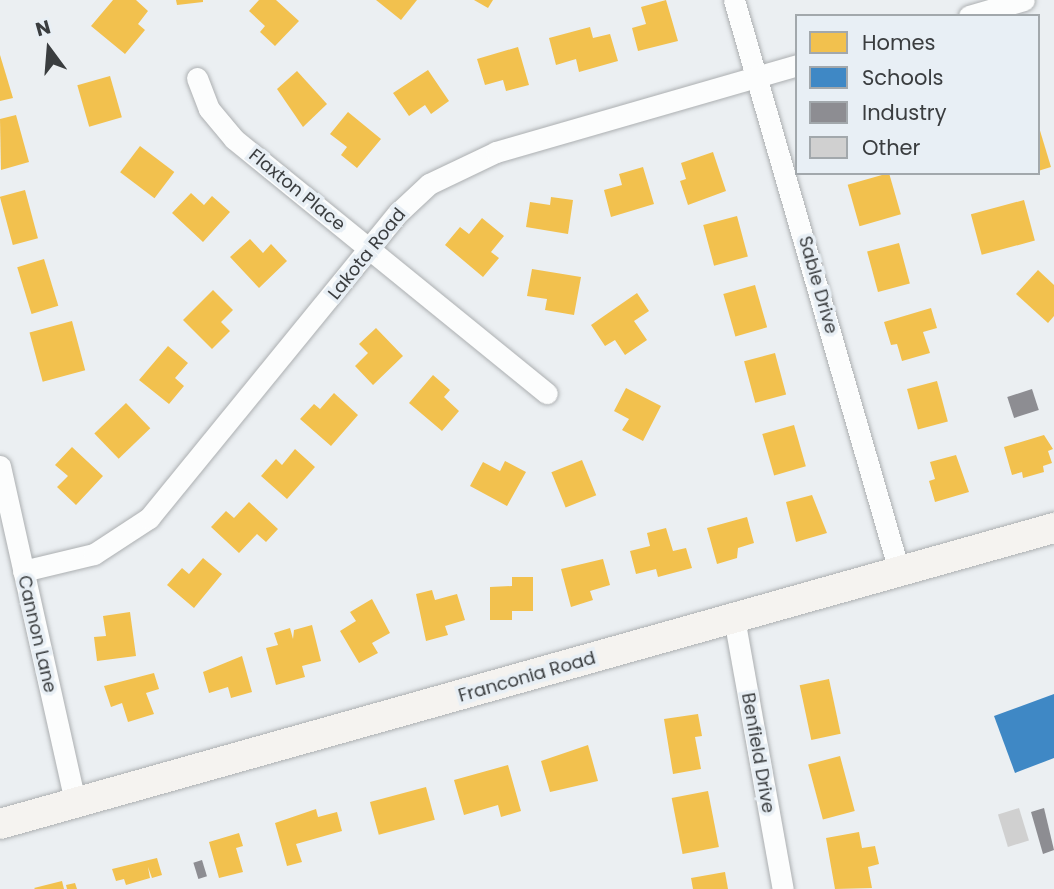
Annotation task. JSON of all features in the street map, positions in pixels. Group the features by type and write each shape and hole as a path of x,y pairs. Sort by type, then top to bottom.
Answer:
{"main road":[{"name":"Franconia Road","path":"0,824 1054,528"}],"street":[{"name":"Sable Drive","path":"734,0 759,76 900,571"},
{"path":"976,14 1024,0"},
{"name":"Lakota Road","path":"23,571 94,554 149,518 416,195 467,163 795,66"},
{"name":"Flaxton Place","path":"197,78 209,108 234,139 547,393"},
{"name":"Cannon Lane","path":"0,466 75,802"},
{"name":"Benfield Drive","path":"734,618 783,889"}],"building: Homes":[{"path":"113,0 136,0 148,11 138,24 145,30 125,54 91,26"},
{"path":"176,0 203,0 203,2 177,5"},
{"path":"259,0 276,0 299,21 275,46 260,32 265,26 249,11"},
{"path":"376,0 417,0 401,20"},
{"path":"474,0 493,0 488,8"},
{"path":"666,0 678,41 638,51 632,28 646,24 641,7"},
{"path":"590,27 593,38 610,34 618,61 579,72 576,59 556,65 549,38"},
{"path":"518,47 529,85 506,91 503,80 485,85 477,59"},
{"path":"0,55 13,98 0,101"},
{"path":"428,70 449,101 431,114 425,105 409,116 393,93"},
{"path":"297,71 327,104 303,127 277,89"},
{"path":"110,76 122,117 89,127 77,85"},
{"path":"348,112 381,139 357,168 341,155 347,147 330,134"},
{"path":"16,115 29,162 1,170 0,119"},
{"path":"1040,131 1051,167 1040,170"},
{"path":"140,146 174,172 154,198 120,172"},
{"path":"713,152 726,191 688,205 680,181 686,179 681,163"},
{"path":"643,167 654,204 611,217 604,190 622,185 619,174"},
{"path":"890,175 901,214 860,226 848,185"},
{"path":"25,190 38,238 13,245 0,197"},
{"path":"191,193 204,205 212,196 230,212 203,242 172,213"},
{"path":"551,197 573,200 568,234 526,227 530,202 550,205"},
{"path":"1024,200 1035,241 982,255 971,214"},
{"path":"737,216 748,257 714,266 703,225"},
{"path":"482,218 504,236 491,252 499,258 483,277 445,245 460,227 469,234"},
{"path":"250,239 263,253 271,244 287,261 259,288 230,257"},
{"path":"899,243 910,284 878,292 867,252"},
{"path":"44,259 58,306 32,314 17,267"},
{"path":"532,269 581,277 574,315 545,310 547,299 527,296"},
{"path":"1038,270 1054,285 1054,316 1048,323 1016,294"},
{"path":"755,285 767,327 735,336 723,294"},
{"path":"213,290 233,310 221,322 230,331 212,349 183,320"},
{"path":"637,293 649,311 634,321 647,340 625,355 615,340 605,346 591,325"},
{"path":"931,308 937,328 923,332 930,353 902,361 897,344 891,345 884,322"},
{"path":"72,321 85,370 43,382 29,332"},
{"path":"376,328 403,356 373,385 355,366 368,353 359,344"},
{"path":"168,346 188,363 175,378 184,386 169,404 139,380"},
{"path":"775,353 786,395 755,403 744,361"},
{"path":"433,375 450,390 444,397 459,411 442,431 409,403"},
{"path":"937,381 948,422 918,430 907,389"},
{"path":"626,388 661,406 643,441 622,430 629,419 614,411"},
{"path":"334,393 358,415 331,446 300,419 314,404 320,409"},
{"path":"126,403 150,428 119,459 94,434"},
{"path":"794,425 806,466 774,475 762,434"},
{"path":"1044,435 1053,449 1048,451 1052,463 1043,466 1044,472 1023,478 1022,472 1012,475 1004,447"},
{"path":"72,447 103,476 76,505 57,487 68,476 55,465"},
{"path":"295,449 315,467 287,499 261,476 276,459 282,465"},
{"path":"956,455 969,492 935,502 929,481 935,479 930,462"},
{"path":"582,460 596,495 566,508 551,472"},
{"path":"505,461 526,472 507,506 470,486 483,462 500,471"},
{"path":"812,495 827,533 796,542 786,502"},
{"path":"249,502 278,529 266,542 257,534 239,553 211,527 226,511 234,518"},
{"path":"747,517 754,543 738,548 737,558 717,564 707,528"},
{"path":"666,528 673,551 686,548 692,568 658,577 656,569 636,574 630,551 650,546 647,533"},
{"path":"203,558 222,574 194,608 167,585 182,568 189,574"},
{"path":"603,559 610,585 590,591 593,600 571,607 561,569"},
{"path":"512,577 533,577 533,611 512,611 512,620 490,620 490,587 512,586"},
{"path":"432,590 435,600 457,594 465,620 445,626 448,635 426,641 416,594"},
{"path":"372,599 390,633 372,643 378,653 359,663 340,631 356,621 350,612"},
{"path":"130,612 136,656 97,661 94,637 106,636 103,616"},
{"path":"312,625 321,661 302,666 305,677 276,685 266,648 278,645 274,633 290,628 293,639 294,630"},
{"path":"242,656 252,692 231,698 228,687 209,693 203,672"},
{"path":"154,673 159,689 146,693 154,714 128,722 122,703 111,707 104,686"},
{"path":"829,679 841,734 811,740 800,685"},
{"path":"698,714 702,736 695,737 701,769 673,774 664,719"},
{"path":"588,745 598,781 550,792 541,761"},
{"path":"840,756 855,811 823,820 808,765"},
{"path":"508,765 521,811 501,817 498,805 464,815 454,780"},
{"path":"426,787 435,820 379,835 370,802"},
{"path":"708,791 719,847 683,854 672,798"},
{"path":"316,809 318,817 337,812 342,831 296,844 302,862 287,866 275,823"},
{"path":"859,832 862,848 875,846 879,864 868,867 872,888 835,889 826,838"},
{"path":"239,833 243,846 236,848 243,872 219,878 209,842"},
{"path":"157,858 162,875 152,878 148,867 150,878 126,885 124,879 116,881 112,869"},
{"path":"725,872 728,889 693,889 691,878"},
{"path":"62,881 64,889 34,888"},
{"path":"75,883 77,889 67,889 66,885"}],"building: Schools":[{"path":"1054,694 1054,758 1015,773 994,716"}],"building: Industry":[{"path":"1032,389 1039,410 1014,418 1007,397"},
{"path":"1044,808 1054,850 1043,854 1031,812"},
{"path":"202,860 207,876 198,879 193,863"}],"building: Other":[{"path":"1019,808 1029,841 1008,847 998,814"}]}
